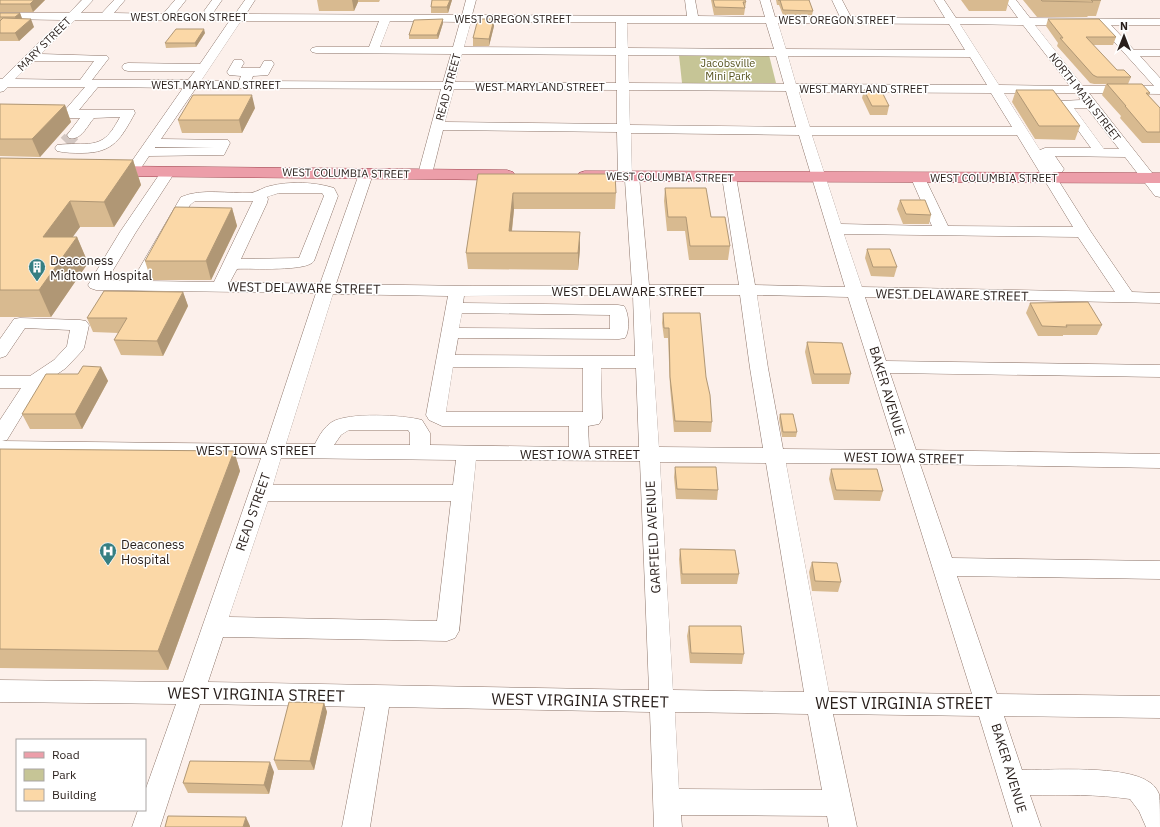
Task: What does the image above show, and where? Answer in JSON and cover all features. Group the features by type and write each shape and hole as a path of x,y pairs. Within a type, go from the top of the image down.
{"main road":[{"name":"WEST COLUMBIA STREET","path":"94,171 525,175"},
{"name":"WEST COLUMBIA STREET","path":"571,176 1057,179 1154,178"}],"street":[{"name":"MARY STREET","path":"2,85 88,0"},
{"path":"105,17 120,0"},
{"path":"166,17 181,0"},
{"path":"209,11 217,0"},
{"path":"132,171 250,0"},
{"name":"READ STREET","path":"425,174 471,0"},
{"path":"690,0 693,20"},
{"name":"BAKER AVENUE","path":"765,0 818,177 1027,827"},
{"path":"837,0 847,21"},
{"path":"939,0 1021,131 1057,179"},
{"name":"NORTH MAIN STREET","path":"1010,0 1129,153 1154,178 1160,193"},
{"name":"WEST OREGON STREET","path":"0,16 1160,22"},
{"path":"373,50 386,18"},
{"name":"GARFIELD AVENUE","path":"621,19 624,87 623,128 641,292 643,362 667,815"},
{"path":"1102,22 1160,86"},
{"path":"316,50 974,54"},
{"path":"1130,53 1160,53"},
{"path":"31,57 103,58 89,84 69,114"},
{"path":"238,64 233,72 264,72 268,64"},
{"path":"128,67 203,68"},
{"path":"242,85 249,72"},
{"name":"WEST MARYLAND STREET","path":"2,85 192,84 791,88 999,94 1081,90 1160,90"},
{"path":"999,94 1051,99 1065,104 1092,104"},
{"path":"182,98 197,98"},
{"path":"1065,104 1100,152"},
{"path":"0,115 130,113 111,141 105,146 96,148 67,142"},
{"path":"52,159 90,114"},
{"path":"438,126 805,132 1021,131"},
{"path":"1127,297 1083,232 1045,152 1129,153"},
{"name":"WEST DELAWARE STREET","path":"168,172 128,232 96,285 641,292 748,290 1160,298"},
{"name":"READ STREET","path":"146,827 193,693 326,289 366,174"},
{"path":"667,815 841,815 818,702 758,368 748,290 729,177"},
{"path":"918,178 942,230"},
{"path":"231,264 301,264 306,261 331,196 329,191 323,189 273,188 263,191 256,197"},
{"path":"138,285 186,200 193,197 256,197 261,200 260,203 220,287"},
{"path":"835,229 1083,232"},
{"path":"417,428 436,415 457,290"},
{"path":"450,333 619,334 618,310 454,308"},
{"path":"0,352 20,324 80,325 75,348 60,364 34,382 0,435"},
{"path":"445,361 643,362"},
{"path":"436,415 442,419 592,419 592,362"},
{"path":"879,367 1160,371"},
{"path":"0,382 34,382"},
{"path":"578,419 578,454"},
{"path":"322,451 327,439 340,425 348,423 407,423 415,425 420,433 420,453"},
{"name":"WEST IOWA STREET","path":"0,448 775,456 1160,462"},
{"path":"215,627 447,631 467,453"},
{"path":"260,492 463,492"},
{"path":"943,567 1160,570"},
{"name":"WEST VIRGINIA STREET","path":"0,691 1160,707"},
{"path":"356,827 379,696"},
{"path":"1013,783 1111,784 1137,789 1147,798 1160,827"}],"green space":[{"name":"Jacobsville Mini Park","path":"679,55 769,55 776,83 682,83"}],"building":[{"path":"0,0 34,0 30,4 0,4"},
{"path":"432,0 450,0 447,7 431,7"},
{"path":"713,0 745,0 746,2 743,2 745,8 715,7"},
{"path":"780,0 809,0 813,11 783,10"},
{"path":"1041,0 1091,0 1093,2 1042,1"},
{"path":"0,13 20,13 15,17 0,17"},
{"path":"3,18 31,19 15,33 0,33 0,21"},
{"path":"443,19 437,35 409,35 414,20"},
{"path":"478,19 494,19 489,39 473,38"},
{"path":"1048,19 1099,19 1116,37 1086,37 1117,70 1124,70 1131,77 1097,77 1093,75 1060,38 1063,38"},
{"path":"176,29 204,29 195,43 165,43"},
{"path":"1107,84 1142,84 1150,93 1146,93 1160,108 1160,132 1147,132"},
{"path":"864,90 881,90 889,106 872,106"},
{"path":"1016,90 1053,90 1080,126 1039,126"},
{"path":"193,95 252,95 239,120 178,120"},
{"path":"0,104 65,105 32,139 0,139"},
{"path":"0,158 133,160 104,202 70,201 43,237 77,237 39,290 0,290"},
{"path":"478,174 615,174 616,193 513,193 509,231 580,232 578,253 466,253"},
{"path":"665,188 706,188 711,217 725,217 730,246 690,246 686,217 668,217"},
{"path":"900,200 925,200 931,215 906,214"},
{"path":"175,207 232,208 206,261 145,261"},
{"path":"867,249 890,249 897,267 873,267"},
{"path":"104,291 183,292 157,341 114,340 127,318 87,318"},
{"path":"1088,302 1102,325 1066,325 1067,327 1042,326 1030,303"},
{"path":"663,313 700,313 712,422 675,421 670,377 669,328 664,328"},
{"path":"807,342 842,343 851,374 814,374"},
{"path":"83,366 101,367 75,414 22,414 46,374 78,374"},
{"path":"780,414 793,414 797,432 783,432"},
{"name":"Deaconess Hospital","path":"0,449 234,451 158,651 0,649"},
{"path":"675,467 716,467 718,490 677,489"},
{"path":"831,469 877,469 883,491 836,490"},
{"path":"680,549 735,550 739,574 682,574"},
{"path":"812,562 837,563 841,582 815,581"},
{"path":"689,626 741,626 744,654 691,653"},
{"path":"289,702 324,703 310,761 274,760"},
{"path":"190,761 270,762 264,785 183,783"},
{"path":"168,816 246,817 243,827 165,827"}],"tunnel":[{"path":"66,143 74,135"}],"place":[{"name":"Deaconess Midtown Hospital","path":"37,282"},
{"name":"Deaconess Hospital","path":"108,566"}]}
